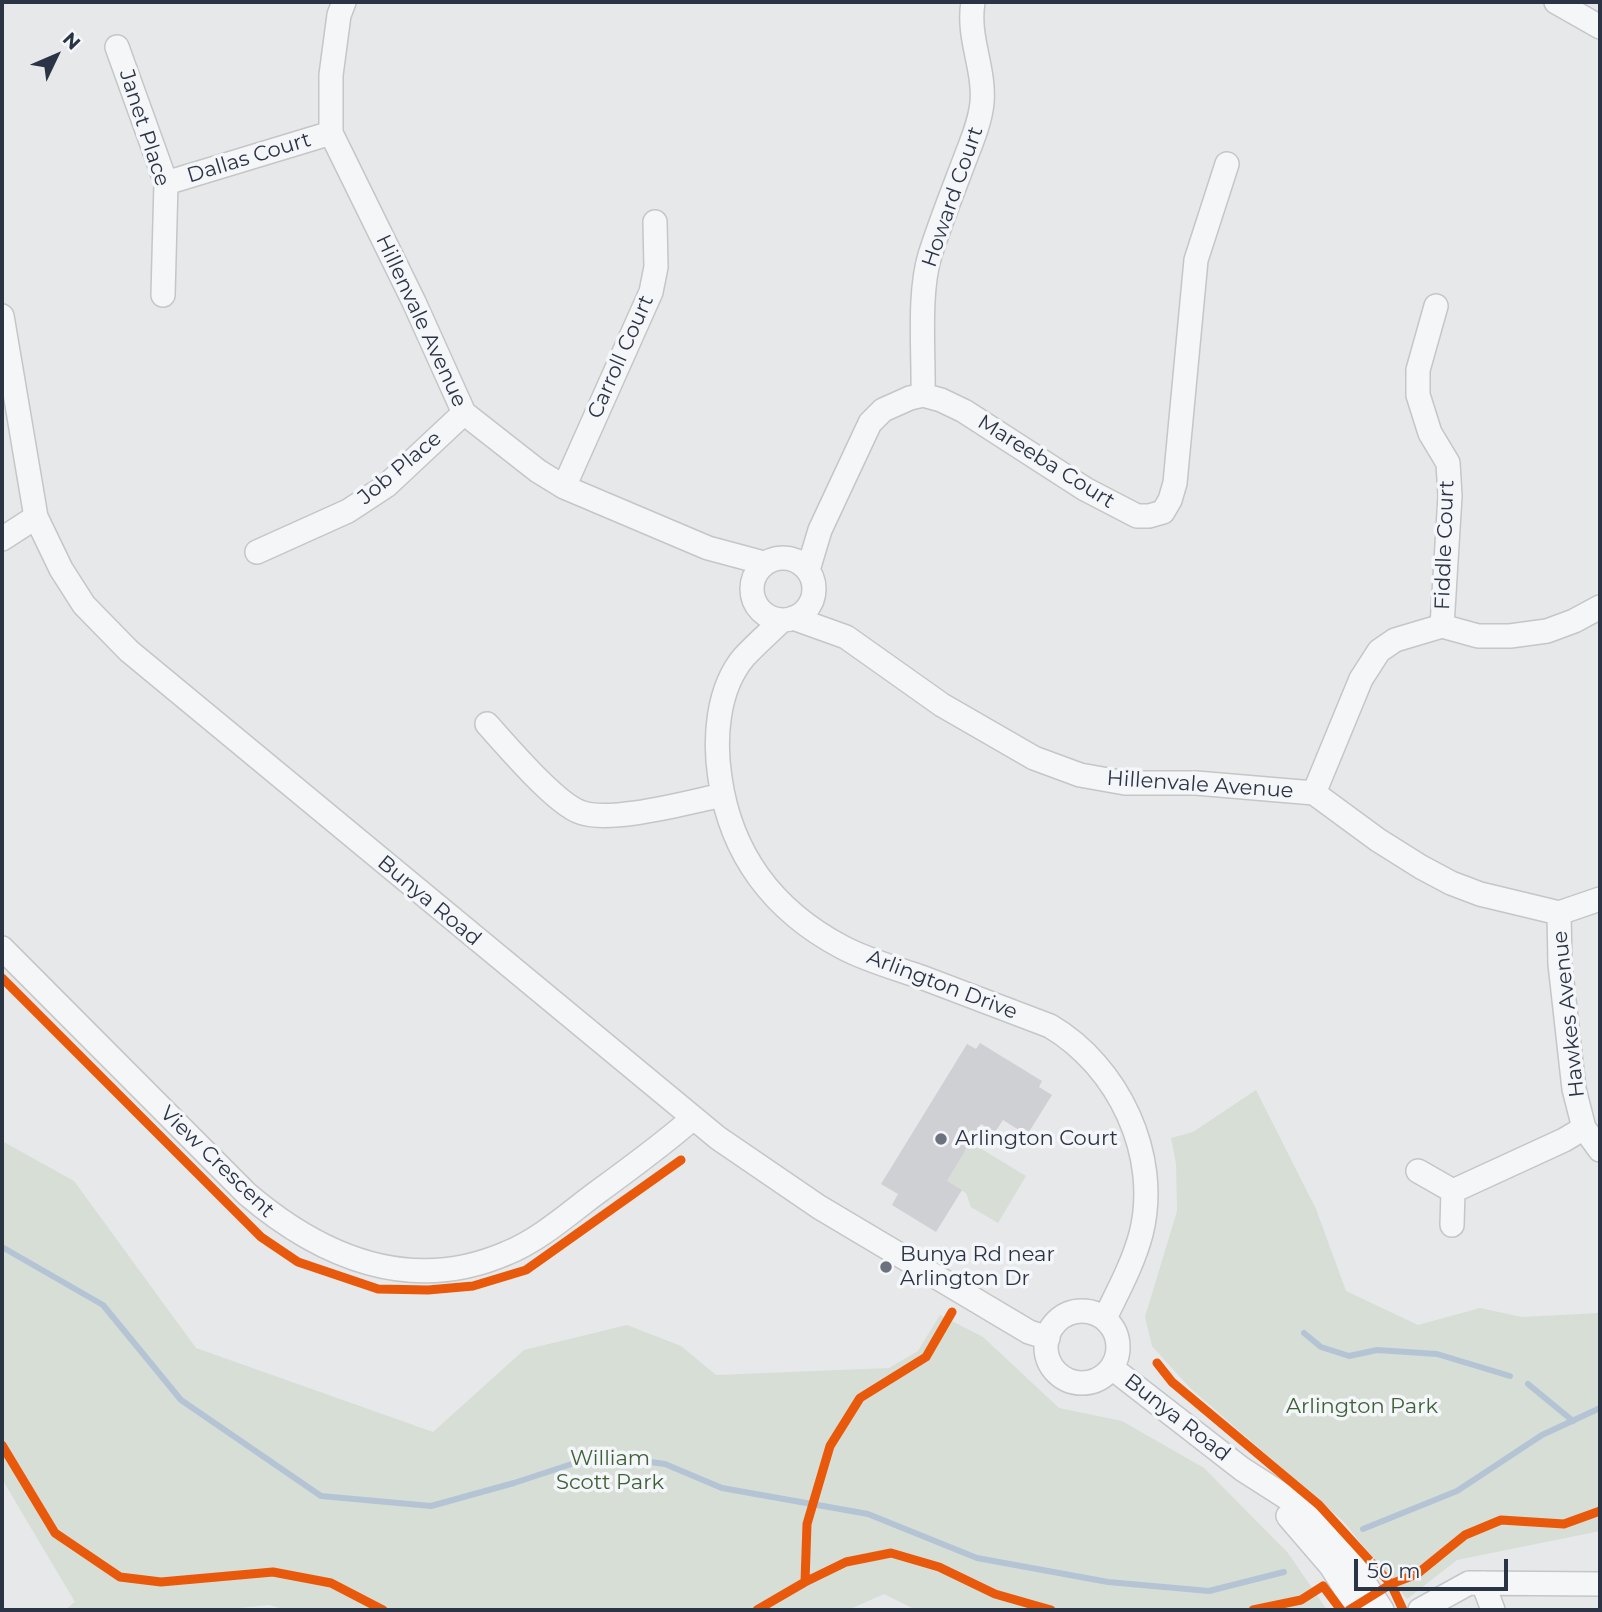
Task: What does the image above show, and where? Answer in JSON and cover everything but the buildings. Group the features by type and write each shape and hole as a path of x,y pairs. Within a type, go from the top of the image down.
{"street":[{"name":"Hillenvale Avenue","path":"344,2 339,15 331,75 331,133 414,302 464,413 538,471 564,487 708,548 764,564"},
{"name":"Howard Court","path":"923,394 925,289 929,257 978,125 982,102 970,17 973,2"},
{"path":"1556,2 1600,27"},
{"name":"Janet Place","path":"117,47 166,183 163,295"},
{"name":"Dallas Court","path":"166,183 331,133"},
{"name":"Mareeba Court","path":"923,394 964,411 1085,489 1128,512 1149,516 1163,512 1175,483 1196,260 1227,164"},
{"name":"Carroll Court","path":"564,487 651,292 656,267 655,222"},
{"name":"Fiddle Court","path":"1436,306 1418,370 1418,395 1430,433 1448,463 1450,496 1442,626"},
{"name":"Bunya Road","path":"2,316 36,517 61,569 84,605 128,651 692,1119 819,1208 1029,1332 1048,1338"},
{"path":"798,564 820,530 870,423 883,410 923,394"},
{"name":"Job Place","path":"257,552 348,511 386,485 464,413"},
{"path":"2,539 36,517"},
{"name":"Hillenvale Avenue","path":"708,548 753,595"},
{"path":"776,558 798,564 813,582 813,594 807,609 787,619 771,618 762,612 753,595 757,570 764,564 776,558"},
{"name":"Hillenvale Avenue","path":"813,594 846,637 943,705 1034,758 1080,775 1125,783 1196,783 1314,793 1378,840 1451,883 1479,894 1559,914"},
{"name":"Arlington Drive","path":"753,595 743,658 729,684 719,719 717,759 723,796 740,848 763,882 794,917 843,948 1050,1026 1072,1039 1110,1082 1130,1119 1142,1155 1145,1195 1141,1233 1105,1318"},
{"path":"1314,793 1361,679 1379,651 1395,640 1442,626 1478,635 1529,634 1547,631 1574,621 1600,607"},
{"name":"Hillenvale Avenue","path":"787,619 846,637"},
{"name":"Arlington Drive","path":"743,658 787,619"},
{"path":"487,724 559,799 579,812 612,816 723,796"},
{"path":"1559,914 1600,899"},
{"name":"Hawkes Avenue","path":"1559,914 1560,964 1574,1089 1584,1128 1600,1150"},
{"name":"View Crescent","path":"2,948 247,1194 278,1220 302,1235 365,1263 394,1269 428,1270 464,1267 508,1253 532,1240 665,1143 692,1119"},
{"path":"1453,1191 1564,1140 1584,1128"},
{"path":"1418,1171 1453,1191"},
{"path":"1452,1224 1453,1191"},
{"path":"1071,1313 1094,1313 1105,1318 1117,1336 1117,1358 1112,1367 1095,1381 1073,1382 1063,1377 1049,1360 1046,1349 1048,1338 1052,1327 1060,1318 1071,1313"},
{"name":"Bunya Road","path":"1112,1367 1242,1469 1292,1501 1345,1553 1382,1610"},
{"name":"Bunya Road","path":"1242,1469 1331,1566 1359,1610"},
{"path":"1420,1610 1469,1583 1600,1584"},
{"path":"1483,1583 1493,1610"}],"green space":[{"name":"Arlington Park","path":"1256,1090 1316,1209 1346,1291 1418,1325 1480,1308 1522,1317 1600,1313 1600,1531 1457,1560 1407,1599 1343,1521 1190,1388 1152,1346 1145,1317 1177,1211 1176,1164 1171,1138 1193,1132"},
{"name":"William Scott Park","path":"2,1141 74,1181 196,1348 433,1432 524,1350 627,1325 681,1346 716,1375 889,1368 918,1351 940,1315 983,1337 1059,1408 1122,1421 1204,1468 1288,1553 1327,1610 916,1610 884,1594 848,1610 287,1610 269,1605 218,1610 65,1610 75,1602 2,1479"},
{"path":"970,1142 1026,1176 998,1223 971,1207 966,1193 947,1181"}],"waterway":[{"path":"2,1247 103,1305 181,1400 321,1496 431,1506 514,1483 599,1455 665,1464 722,1488 868,1514 977,1558 1108,1582 1209,1591 1284,1572"},
{"path":"1304,1333 1321,1347 1349,1356 1377,1350 1437,1354 1510,1376"},
{"path":"1528,1384 1573,1421"},
{"path":"1363,1529 1457,1491 1542,1435 1600,1408"}],"cycle path":[{"path":"2,978 261,1237 298,1262 378,1289 428,1290 473,1286 526,1270 681,1160"},
{"path":"805,1582 807,1524 830,1446 860,1398 926,1357 952,1312"},
{"path":"1157,1363 1172,1382 1319,1505 1391,1584 1403,1610"},
{"path":"2,1445 55,1533 120,1577 161,1582 273,1572 331,1583 383,1610"},
{"path":"1349,1610 1391,1584 1417,1574 1465,1535 1501,1520 1564,1524 1600,1511"},
{"path":"757,1610 846,1562 891,1553 939,1567 995,1594 1051,1610"},
{"path":"1253,1610 1301,1600 1323,1586 1341,1610"}],"place":[{"name":"Arlington Court","path":"941,1139"},
{"name":"Bunya Rd near Arlington Dr","path":"886,1267"}]}
